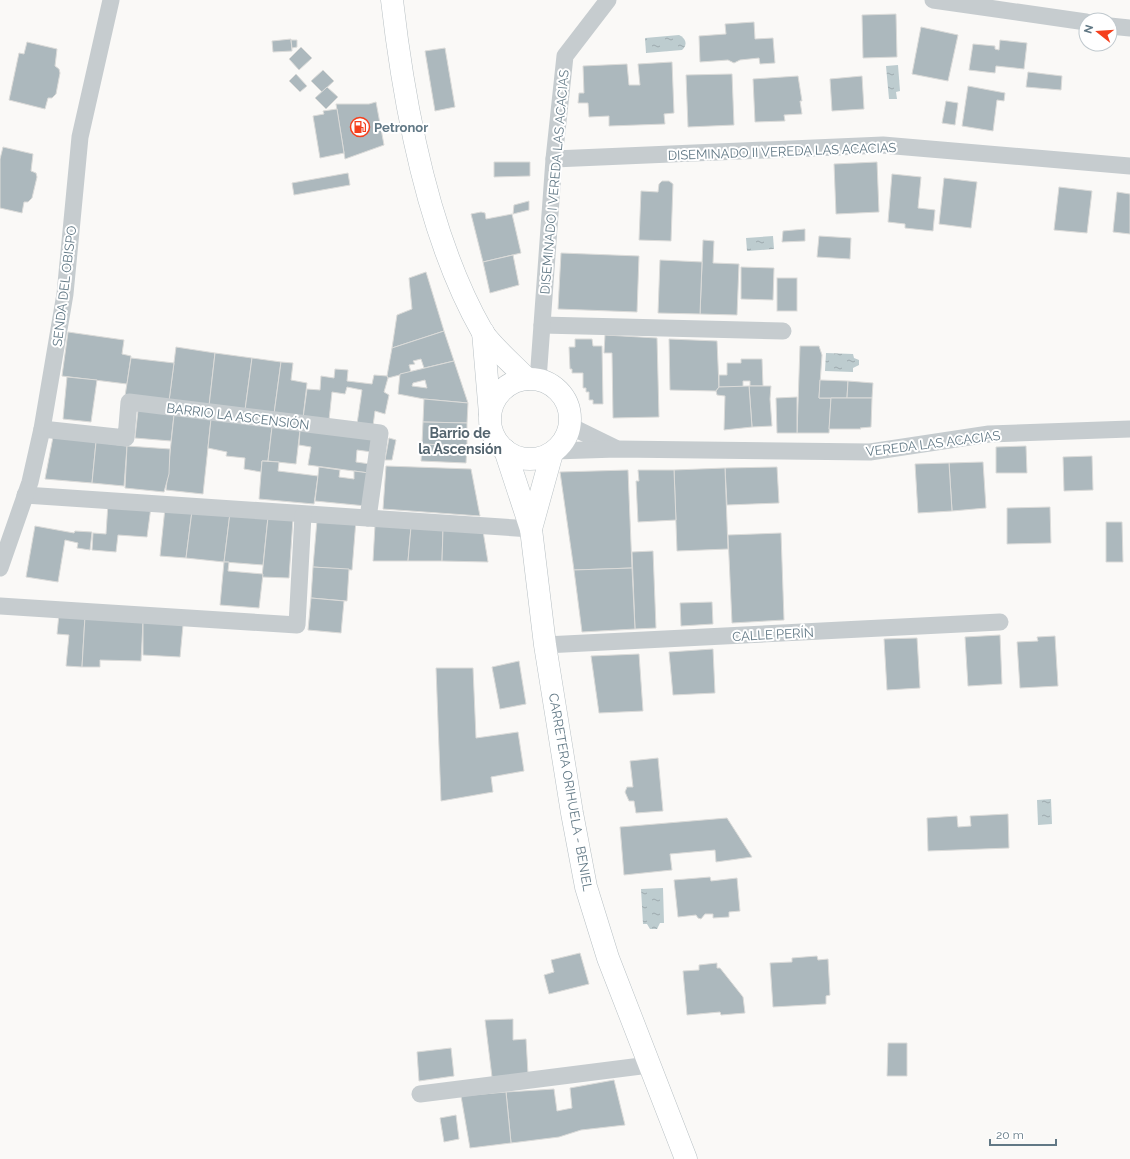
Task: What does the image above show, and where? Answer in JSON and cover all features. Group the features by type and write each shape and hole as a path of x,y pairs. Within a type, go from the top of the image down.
{"main road":[{"path":"392,0 404,80 425,180 448,259 482,332 491,424 498,443 516,456 528,459 540,458 553,452 567,436 570,426 570,414 567,402 555,388 533,379 482,332"},
{"path":"491,424 492,410 496,398 505,388 515,382 533,379"},
{"name":"CARRETERA ORIHUELA - BENIEL","path":"506,450 531,529 545,646 572,813 586,887 608,958 686,1159"},
{"name":"CARRETERA ORIHUELA - BENIEL","path":"531,529 553,452"}],"street":[{"name":"SENDA DEL OBISPO","path":"0,568 25,495 42,429 65,294 80,138 111,0"},
{"name":"DISEMINADO I VEREDA LAS ACACIAS","path":"533,379 542,325 554,160 565,56 608,0"},
{"path":"934,0 1078,21"},
{"path":"1118,27 1130,28"},
{"name":"DISEMINADO II VEREDA LAS ACACIAS","path":"554,160 883,145 1130,166"},
{"path":"542,325 783,331"},
{"name":"BARRIO LA ASCENSIÓN","path":"42,429 126,438 129,402 380,433 368,518"},
{"name":"VEREDA LAS ACACIAS","path":"570,426 617,449"},
{"name":"VEREDA LAS ACACIAS","path":"553,452 617,449 870,452 988,434 1130,429"},
{"path":"25,495 303,515 531,529"},
{"path":"0,606 297,625 303,515"},
{"name":"CALLE PERÍN","path":"545,646 1000,622"},
{"path":"420,1094 649,1065"}],"water":[{"path":"679,35 683,38 686,44 682,50 646,53 645,38"},
{"path":"898,65 900,91 896,92 897,99 889,99 886,66"},
{"path":"773,236 774,249 747,251 746,238"},
{"path":"826,353 853,354 854,358 859,360 859,365 853,368 853,372 825,371"},
{"path":"1051,799 1052,824 1038,825 1037,800"},
{"path":"663,888 664,923 660,923 657,929 650,929 647,924 643,924 641,889"}],"building":[{"path":"896,14 897,57 863,58 862,15"},
{"path":"754,22 755,39 773,38 775,63 760,64 759,58 740,60 734,63 728,60 700,62 699,36 726,34 725,24"},
{"path":"921,27 958,35 948,81 912,74"},
{"path":"291,39 292,51 273,52 272,41"},
{"path":"291,40 297,40 297,47 292,48"},
{"path":"1000,40 1027,43 1024,69 996,66 995,73 969,70 973,44 995,46 995,49 999,50"},
{"path":"27,42 57,49 55,66 59,69 60,73 56,94 52,98 48,98 45,109 9,100 19,53 24,54"},
{"path":"301,47 312,58 299,70 289,59"},
{"path":"445,48 455,107 435,111 425,51"},
{"path":"672,62 674,113 664,114 665,124 609,126 609,116 589,117 588,103 578,103 579,93 584,93 583,66 627,64 629,85 640,85 638,64"},
{"path":"323,70 334,81 322,92 311,81"},
{"path":"1028,72 1062,76 1061,90 1026,87"},
{"path":"296,74 307,86 300,92 289,81"},
{"path":"732,74 734,125 688,127 686,75"},
{"path":"798,76 802,101 800,101 802,114 784,115 785,121 755,122 753,79"},
{"path":"862,76 864,109 832,111 830,79"},
{"path":"968,86 1005,93 1004,101 997,100 993,131 962,126"},
{"path":"327,87 338,97 326,109 315,98"},
{"path":"946,101 958,103 955,125 942,123"},
{"name":"Petronor","path":"376,102 384,145 345,159 336,104 369,104"},
{"path":"337,109 344,153 320,158 313,116 324,114 323,111"},
{"path":"3,147 33,154 31,171 36,173 37,177 32,198 28,202 24,202 22,213 0,208 0,159"},
{"path":"494,162 530,162 530,176 494,177"},
{"path":"877,162 879,212 836,214 834,164"},
{"path":"348,173 350,185 294,195 292,183"},
{"path":"892,174 921,177 918,208 935,210 933,231 905,228 905,224 888,222"},
{"path":"944,178 977,182 971,228 939,224"},
{"path":"662,181 669,181 673,184 671,241 639,240 641,191 658,192 659,184"},
{"path":"1059,187 1092,191 1087,233 1054,230"},
{"path":"1117,192 1130,194 1130,234 1113,232"},
{"path":"529,201 529,210 513,214 514,205"},
{"path":"481,212 485,213 486,219 512,214 521,253 483,262 471,214"},
{"path":"805,229 805,241 782,242 783,231"},
{"path":"819,236 851,238 850,259 817,257"},
{"path":"703,240 714,241 713,263 739,264 737,315 700,314"},
{"path":"561,253 639,256 637,312 558,309"},
{"path":"513,255 519,285 490,293 483,262"},
{"path":"660,260 702,262 700,314 658,313"},
{"path":"741,267 774,268 773,300 741,299"},
{"path":"426,272 444,331 392,348 397,315 412,309 409,278"},
{"path":"777,278 797,278 797,311 777,311"},
{"path":"444,331 454,361 424,368 421,359 413,361 415,364 409,365 411,372 388,378 387,376 392,348"},
{"path":"68,332 124,340 122,354 131,356 127,384 62,376"},
{"path":"605,335 657,338 659,417 613,418 612,353 604,353"},
{"path":"575,339 592,339 593,346 602,346 603,404 593,404 593,400 589,400 589,392 586,392 586,388 583,388 583,373 572,373 572,369 570,369 569,347 575,347"},
{"path":"669,339 717,341 719,387 716,391 670,390"},
{"path":"800,346 819,346 822,355 819,398 831,398 829,433 797,433"},
{"path":"176,347 215,353 209,406 169,401"},
{"path":"215,353 252,358 245,410 209,406"},
{"path":"131,358 174,363 169,401 125,396"},
{"path":"252,358 281,362 274,414 245,410"},
{"path":"741,359 762,359 763,386 750,386 750,381 743,381 743,387 719,387 719,375 727,375 727,363 741,363"},
{"path":"454,361 468,403 424,399 398,394 400,374","holes":["425,380 427,388 412,386 413,383"]},
{"path":"281,362 293,363 291,380 307,383 303,418 274,414"},
{"path":"335,369 348,370 347,381 372,384 374,375 387,376 388,378 384,392 389,395 385,414 375,411 373,426 357,424 362,390 347,387 345,394 332,392 329,420 303,418 307,389 320,390 321,376 334,378"},
{"path":"67,377 97,380 91,422 63,419"},
{"path":"820,380 848,381 847,398 819,398"},
{"path":"848,381 873,383 872,398 847,398"},
{"path":"749,386 771,386 770,399 772,426 752,427"},
{"path":"749,386 752,427 724,430 725,396 717,395 716,391 719,387"},
{"path":"797,397 797,433 777,433 776,398"},
{"path":"831,398 872,398 871,427 860,428 861,429 829,429"},
{"path":"424,399 468,403 467,423 423,422"},
{"path":"138,410 174,415 171,441 135,438"},
{"path":"174,415 211,419 203,494 166,490"},
{"path":"211,419 272,427 268,461 262,461 261,472 244,469 245,458 226,456 227,452 208,448"},
{"path":"423,422 467,423 467,446 422,444"},
{"path":"272,427 300,430 296,464 268,461"},
{"path":"300,430 372,439 372,452 357,450 356,462 370,464 369,473 308,465 311,447 299,445"},
{"path":"53,437 96,442 92,483 45,479"},
{"path":"389,438 396,440 392,460 385,460"},
{"path":"96,442 127,446 124,486 92,483"},
{"path":"422,444 467,446 466,463 421,461"},
{"path":"127,446 170,449 169,474 164,492 125,488"},
{"path":"1026,446 1027,473 996,473 996,447"},
{"path":"1092,456 1093,490 1064,491 1063,457"},
{"path":"262,461 279,462 278,471 318,476 314,504 259,499"},
{"path":"983,462 986,508 952,511 949,463"},
{"path":"949,463 952,511 918,513 915,464"},
{"path":"386,466 471,469 480,516 383,509"},
{"path":"319,467 340,470 339,477 354,479 354,471 369,473 366,506 315,501"},
{"path":"777,467 779,503 727,505 725,468"},
{"path":"725,468 728,549 677,551 674,470"},
{"path":"628,470 632,568 574,570 560,472"},
{"path":"638,470 674,470 676,520 638,522 636,481 639,481"},
{"path":"108,503 151,507 147,537 118,535 116,552 92,550 93,533 106,534"},
{"path":"1050,507 1051,543 1007,544 1007,508"},
{"path":"165,508 192,511 186,558 160,556"},
{"path":"192,511 230,513 224,562 186,558"},
{"path":"230,513 268,517 263,565 224,562"},
{"path":"268,517 293,519 289,578 262,577"},
{"path":"317,520 356,520 352,570 313,567"},
{"path":"1106,522 1122,522 1123,562 1106,562"},
{"path":"375,525 411,527 408,561 373,561"},
{"path":"35,526 74,533 75,531 92,532 90,550 77,548 78,543 65,540 58,582 26,577"},
{"path":"411,527 443,529 442,561 408,561"},
{"path":"443,529 483,531 488,562 442,561"},
{"path":"781,533 784,620 732,623 728,535"},
{"path":"653,551 656,628 635,629 632,552"},
{"path":"224,562 229,562 228,571 263,574 259,608 220,605"},
{"path":"313,567 349,569 347,601 311,598"},
{"path":"632,568 635,629 582,632 574,570"},
{"path":"311,598 344,601 341,633 308,630"},
{"path":"712,602 713,624 681,626 680,603"},
{"path":"59,614 85,616 82,667 66,666 69,635 57,634"},
{"path":"85,616 143,622 141,661 100,660 100,667 82,667"},
{"path":"143,622 183,625 180,657 143,655"},
{"path":"1000,635 1002,684 968,686 965,637"},
{"path":"1055,636 1058,686 1020,688 1017,642 1038,641 1037,637"},
{"path":"917,638 920,688 887,690 884,639"},
{"path":"713,649 715,693 673,695 669,652"},
{"path":"639,654 643,711 599,713 591,656"},
{"path":"519,661 526,704 500,709 492,667"},
{"path":"436,668 473,668 476,738 518,732 524,771 491,777 493,792 441,801"},
{"path":"658,758 663,811 636,813 634,801 629,801 625,792 627,787 633,787 630,761"},
{"path":"1008,814 1009,848 928,851 927,818 957,816 958,827 971,826 970,816"},
{"path":"727,818 752,857 716,862 715,850 670,854 672,870 624,875 620,827"},
{"path":"710,877 711,881 737,878 740,911 729,912 729,917 713,918 713,914 705,914 701,919 696,915 678,917 674,880"},
{"path":"580,953 589,984 549,994 544,975 554,972 551,960"},
{"path":"817,956 818,960 828,959 830,995 826,996 826,1004 773,1007 770,963 792,962 792,958"},
{"path":"717,963 717,968 720,968 743,997 745,1013 721,1015 720,1012 687,1015 683,971 699,970 699,965"},
{"path":"513,1019 513,1040 526,1039 528,1074 492,1077 485,1020"},
{"path":"888,1043 907,1043 907,1076 887,1076"},
{"path":"451,1048 454,1076 419,1081 417,1052"},
{"path":"614,1080 625,1125 581,1130 559,1137 511,1143 506,1092 554,1089 557,1111 572,1108 570,1088"},
{"path":"506,1092 511,1143 470,1148 461,1096"},
{"path":"456,1115 459,1139 444,1142 440,1118"}],"place":[{"name":"Petronor","path":"360,127"}],"district":[{"name":"Barrio de la Ascensión","path":"460,442"}]}
